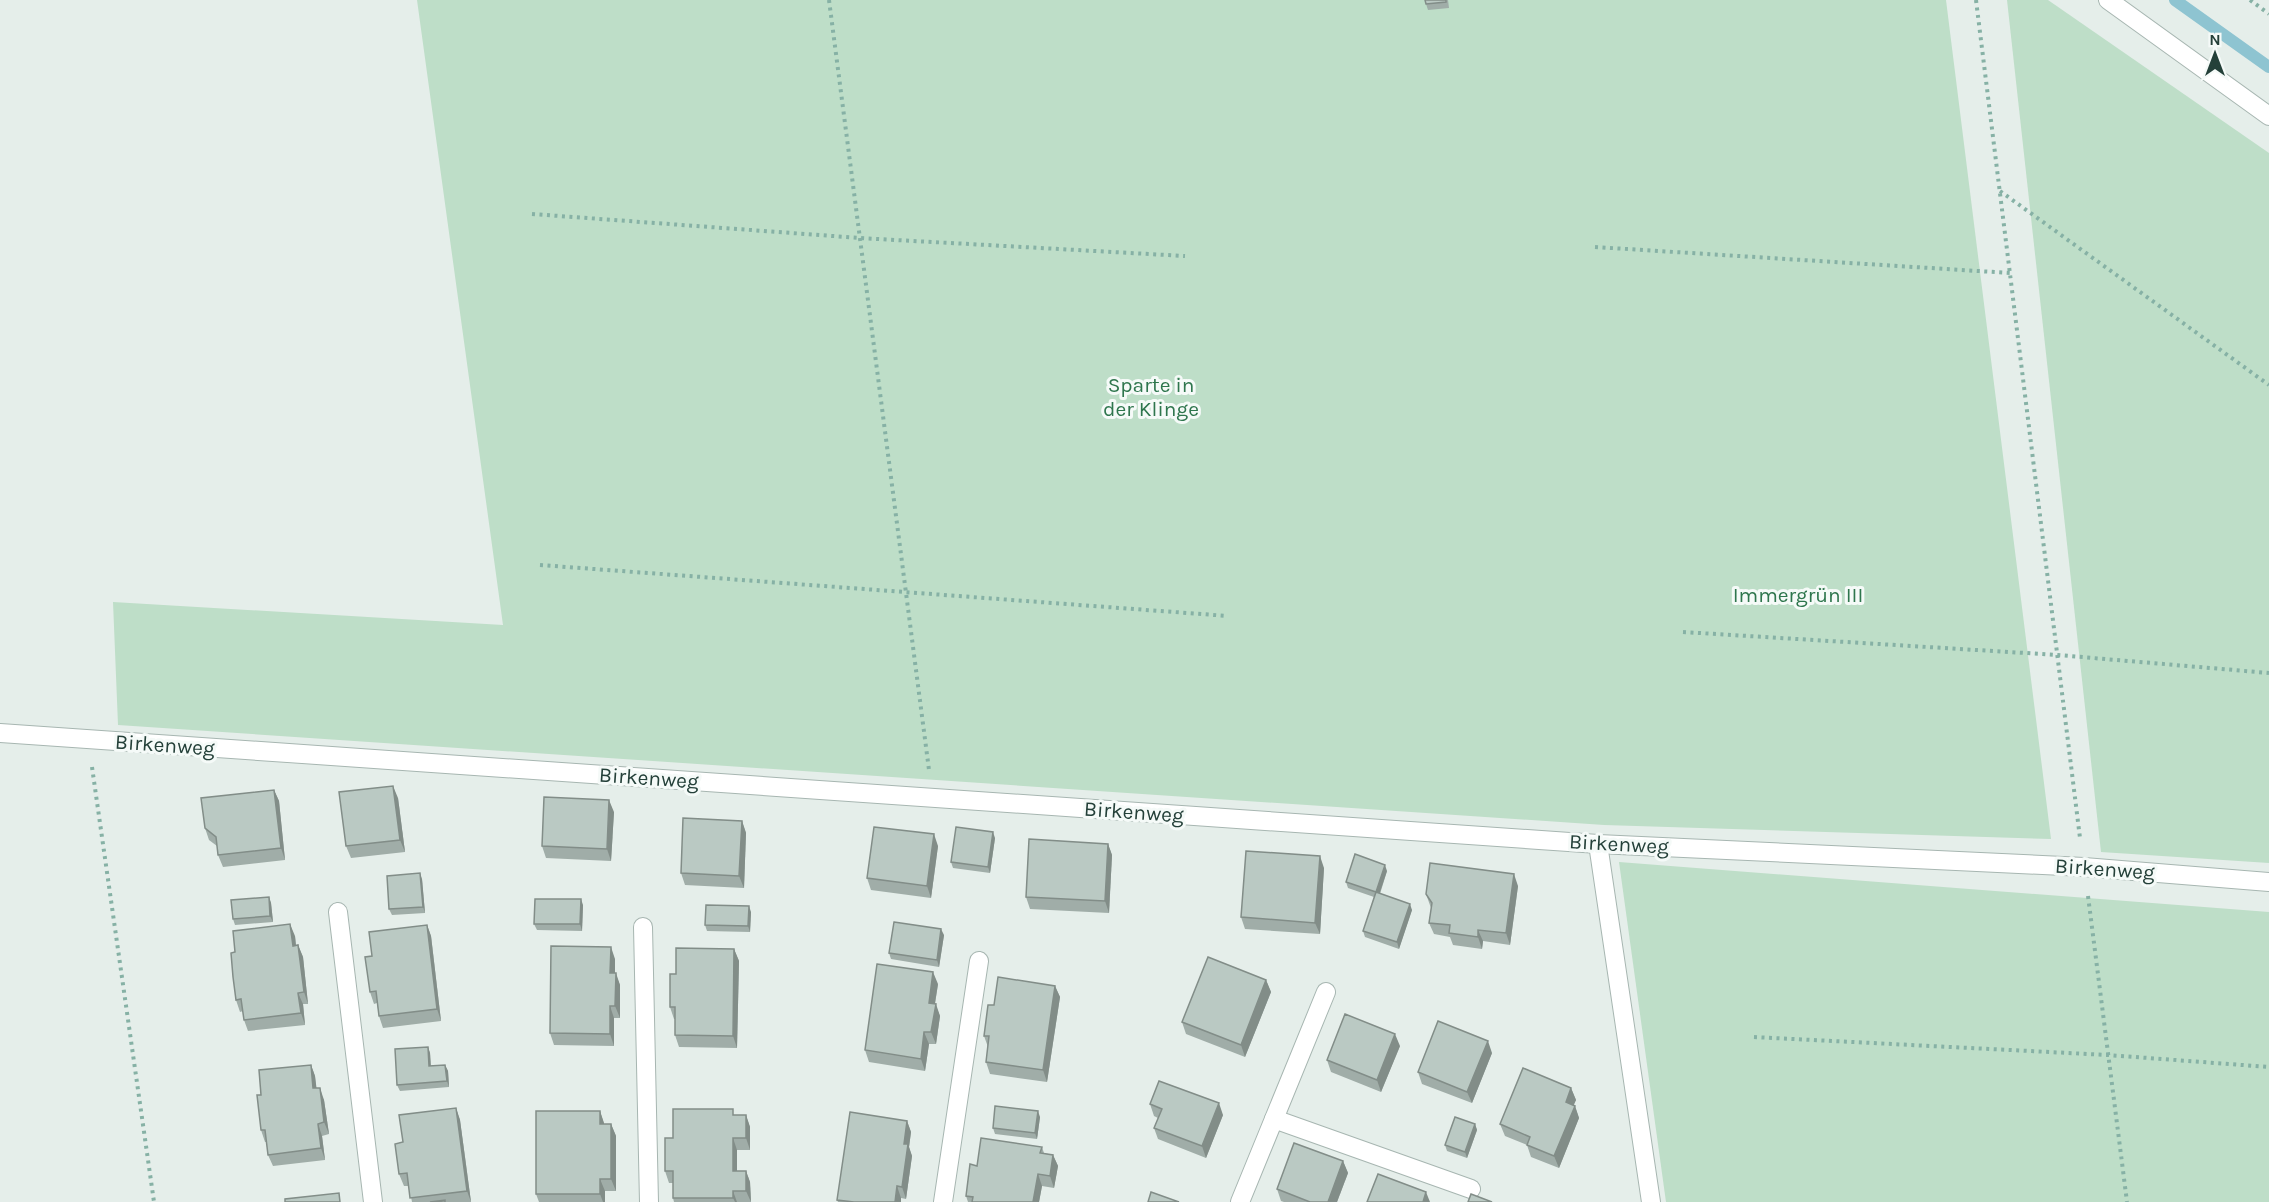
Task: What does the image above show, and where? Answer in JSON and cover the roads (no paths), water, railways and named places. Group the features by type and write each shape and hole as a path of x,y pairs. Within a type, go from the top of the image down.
{"street":[{"path":"2108,0 2269,116"},
{"name":"Birkenweg","path":"0,733 1598,844 2084,867 2269,882"},
{"path":"1598,844 1652,1202"},
{"path":"338,912 373,1202"},
{"path":"643,927 649,1202"},
{"path":"943,1202 979,961"},
{"path":"1240,1202 1326,992"},
{"path":"1274,1119 1471,1189"}],"waterway":[{"path":"2175,0 2269,67"}],"park label":[{"name":"Sparte in der Klinge","path":"1151,397"},
{"name":"Immergrün III","path":"1798,595"}]}
